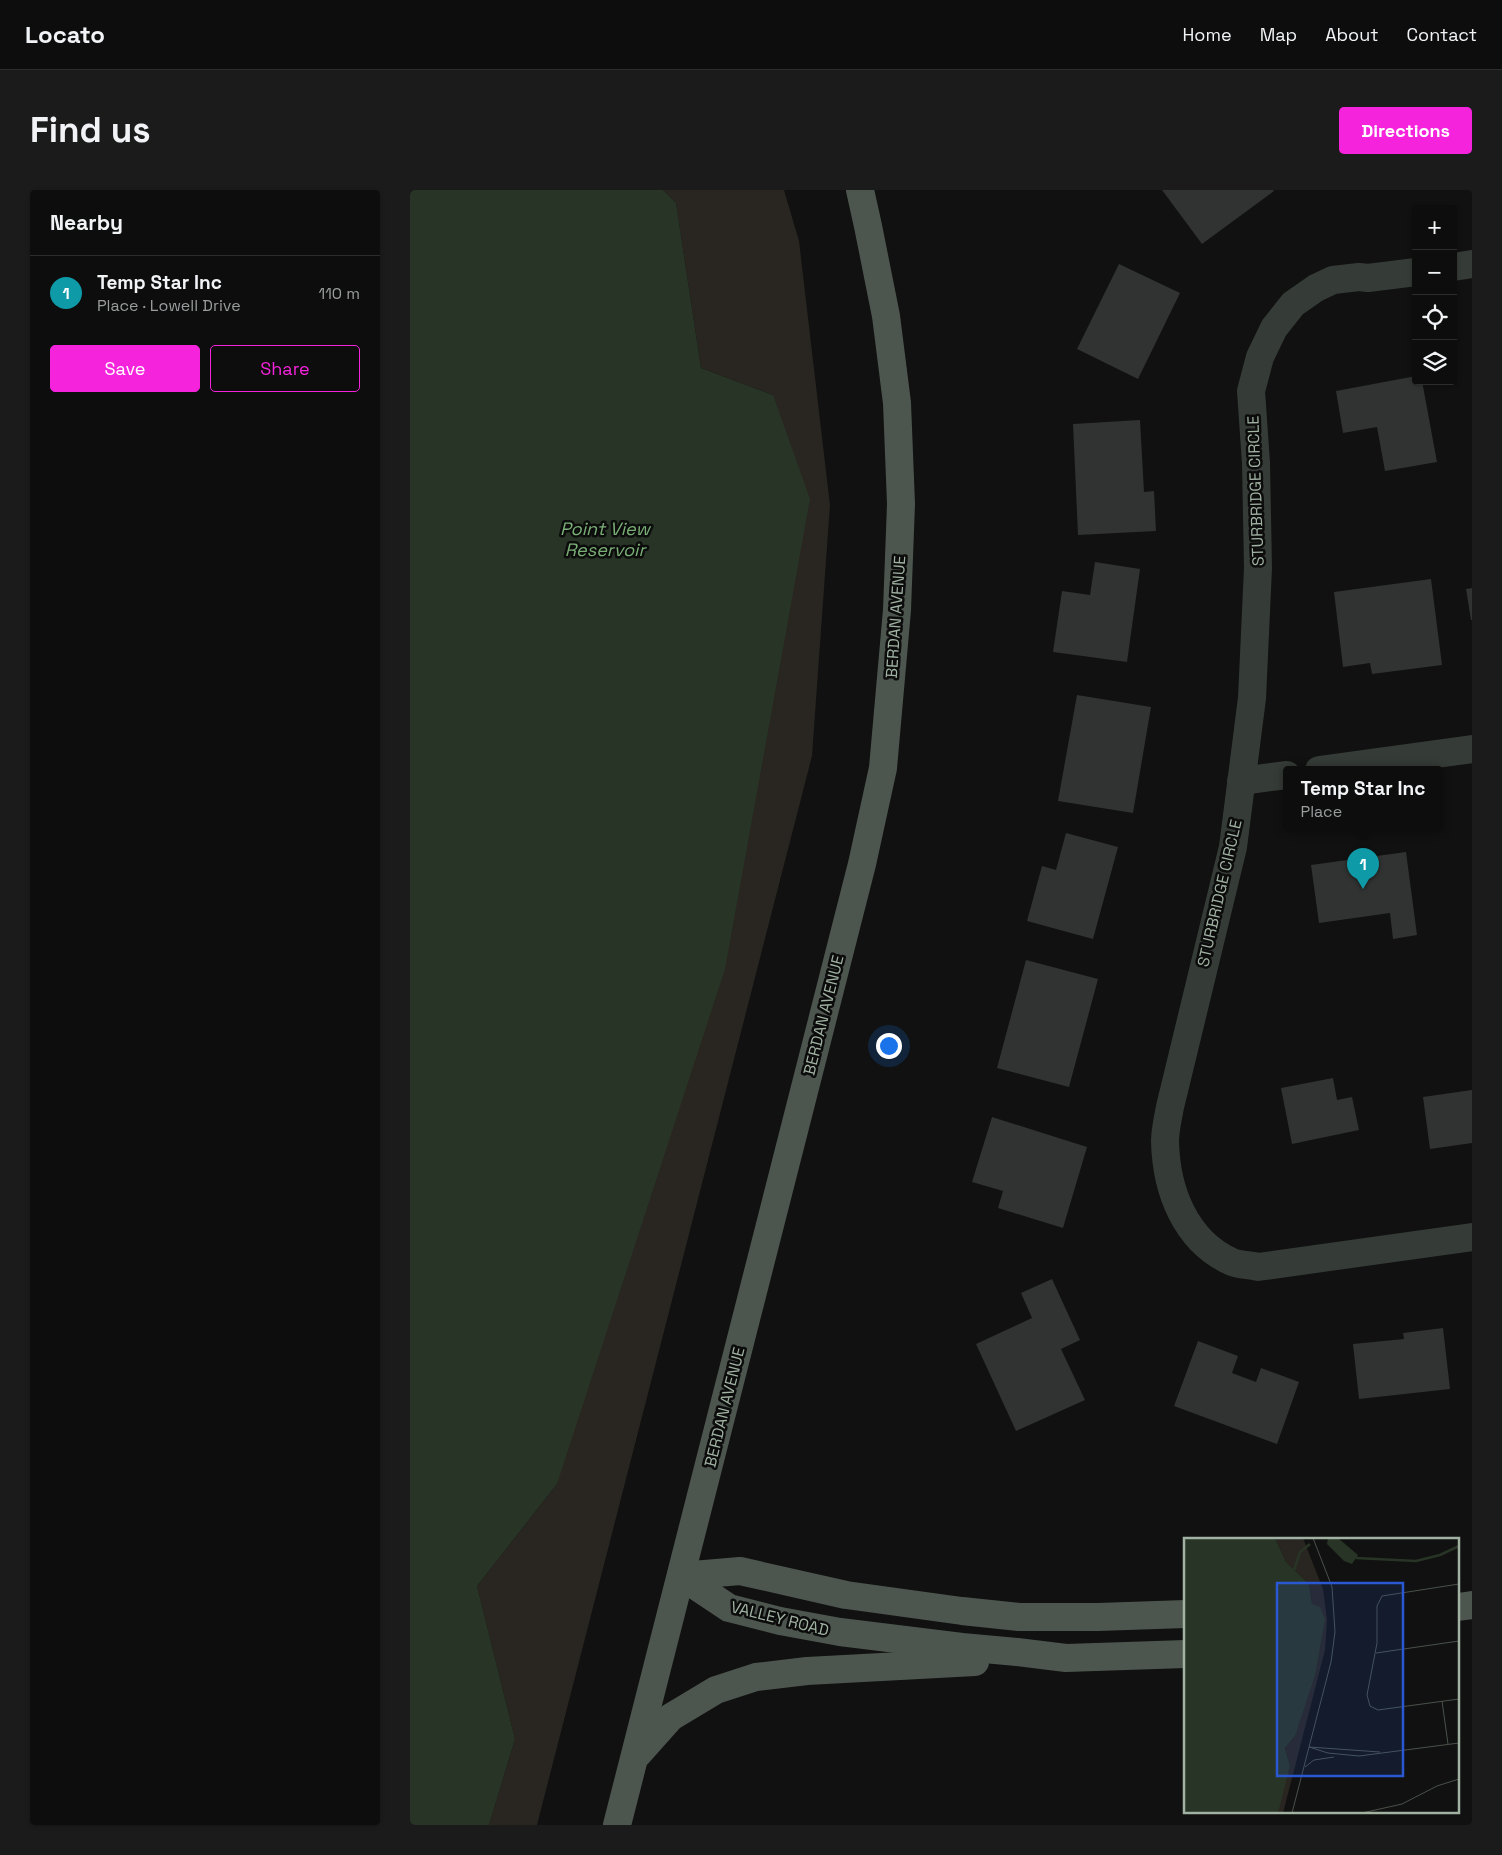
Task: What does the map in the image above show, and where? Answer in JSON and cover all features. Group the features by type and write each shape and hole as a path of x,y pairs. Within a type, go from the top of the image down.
{"main road":[{"name":"BERDAN AVENUE","path":"617,1825 859,873 882,768 897,610 901,504 897,403 886,316 860,190"},
{"path":"681,1576 740,1571 846,1595 1019,1617 1184,1614"},
{"name":"VALLEY ROAD","path":"681,1576 729,1608 840,1632 1066,1658 1184,1654"},
{"path":"635,1757 671,1717 716,1690 756,1677 807,1671 1066,1658"}],"street":[{"path":"1457,266 1472,264"},
{"name":"STURBRIDGE CIRCLE","path":"1412,272 1333,280 1316,288 1293,304 1274,328 1260,357 1251,390 1256,463 1258,578 1252,698 1242,781 1233,847 1170,1107 1165,1140 1167,1172 1176,1203 1191,1230 1210,1250 1233,1263 1258,1267 1472,1237"},
{"path":"1348,766 1472,749"},
{"path":"1242,781 1283,776"}],"shaded area":[{"path":"663,190 784,190 799,241 830,505 812,756 537,1825 489,1825 515,1739 477,1586 557,1484 773,395 701,368 676,203"}],"water":[{"name":"Point View Reservoir","path":"410,190 663,190 676,203 701,368 773,395 810,499 725,969 557,1484 477,1586 515,1739 489,1825 410,1825"}],"building":[{"path":"1162,190 1273,190 1274,191 1202,244"},
{"path":"1119,264 1180,293 1138,379 1077,349"},
{"path":"1412,377 1412,385 1423,385 1437,462 1385,471 1377,427 1343,433 1336,391"},
{"path":"1140,420 1144,492 1154,491 1156,531 1078,535 1073,424"},
{"path":"1095,562 1140,569 1127,662 1053,652 1062,591 1090,595"},
{"path":"1431,579 1442,665 1372,674 1370,663 1343,667 1334,592"},
{"path":"1472,588 1472,620 1471,620 1466,589"},
{"path":"1077,695 1151,707 1133,813 1058,801"},
{"path":"1066,833 1118,847 1093,939 1027,921 1042,866 1056,870"},
{"path":"1406,852 1417,935 1393,939 1390,913 1319,923 1311,865"},
{"path":"1026,960 1098,979 1069,1087 997,1068"},
{"path":"1333,1078 1337,1100 1352,1097 1359,1130 1292,1144 1281,1088"},
{"path":"1472,1090 1472,1143 1430,1149 1423,1097"},
{"path":"992,1117 1087,1147 1063,1228 998,1208 1003,1191 972,1182"},
{"path":"1052,1279 1080,1340 1061,1349 1085,1400 1016,1431 976,1344 1032,1318 1021,1293"},
{"path":"1443,1328 1450,1389 1359,1399 1353,1344 1404,1339 1403,1333"},
{"path":"1198,1341 1238,1356 1232,1373 1256,1382 1261,1368 1299,1382 1277,1444 1174,1406"}],"place":[{"name":"Temp Star Inc","path":"1363,889"}]}
